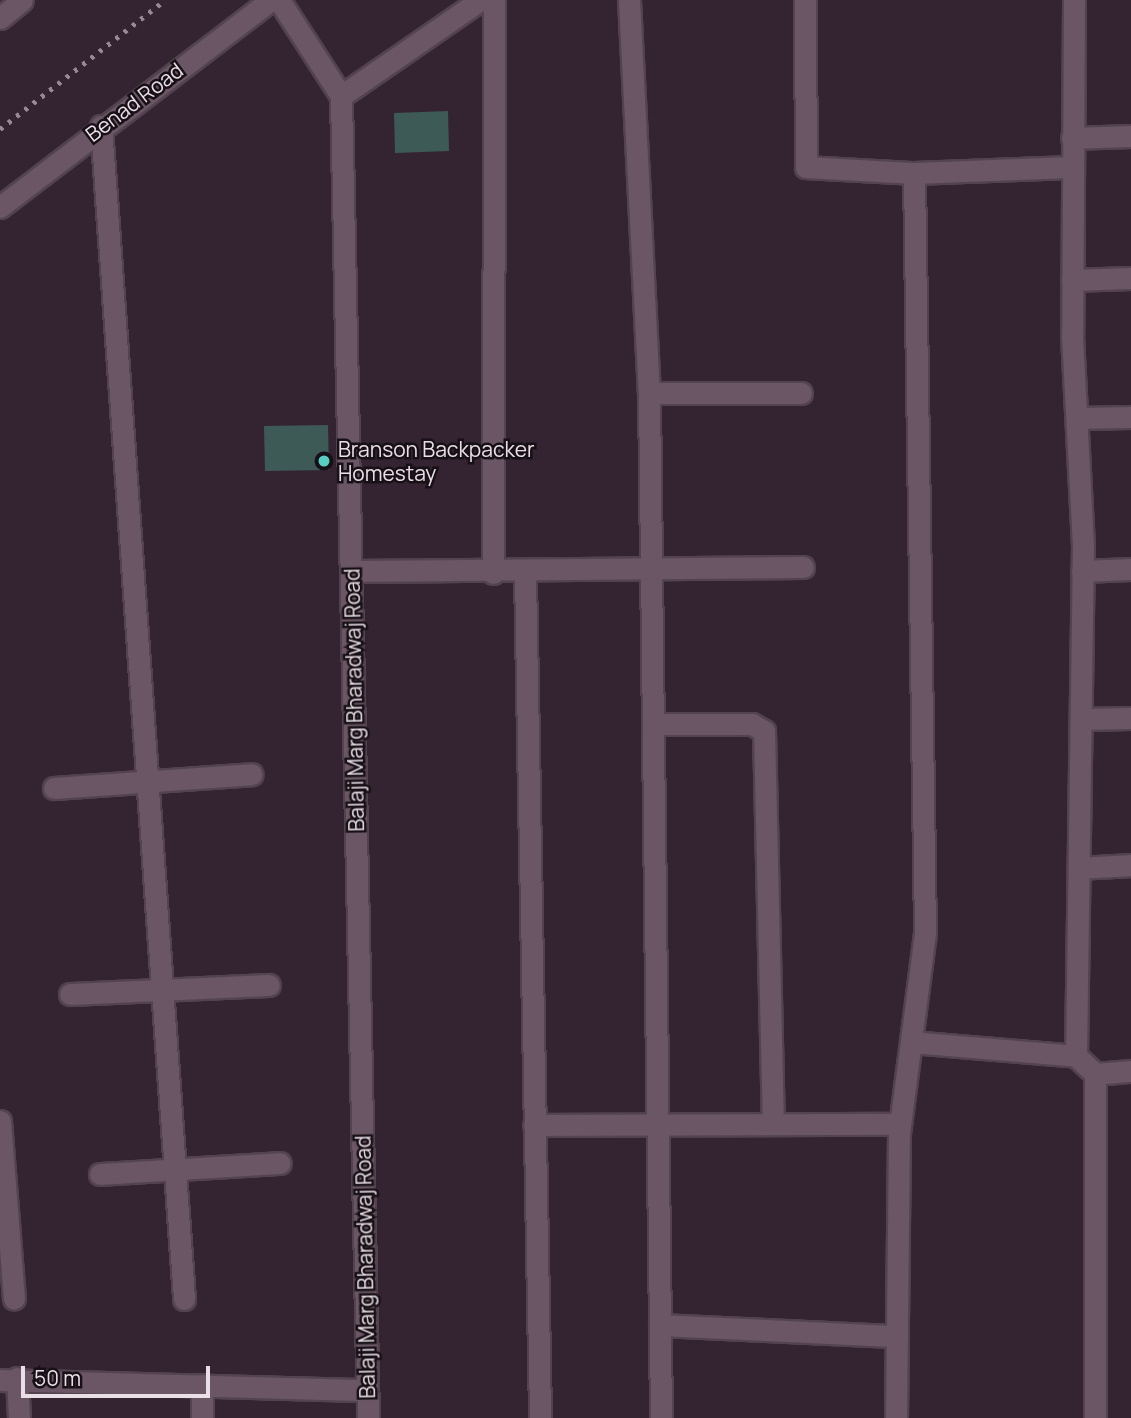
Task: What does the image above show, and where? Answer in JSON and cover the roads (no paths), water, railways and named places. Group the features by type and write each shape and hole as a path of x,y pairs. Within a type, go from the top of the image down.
{"street":[{"path":"0,18 22,0"},
{"name":"Benad Road","path":"0,207 101,126 271,0"},
{"path":"279,0 341,96 480,0"},
{"path":"493,573 494,0"},
{"path":"629,0 649,393 661,1418"},
{"path":"805,0 806,167 914,173 1070,167"},
{"path":"1074,0 1070,167 1082,571 1076,1056"},
{"name":"Balaji Marg Bharadwaj Road","path":"341,96 368,1418"},
{"path":"101,126 177,1168 184,1298"},
{"path":"1072,138 1131,136"},
{"path":"896,1418 900,1125 925,933 914,173"},
{"path":"1072,280 1131,278"},
{"path":"649,393 801,393"},
{"path":"1077,418 1131,416"},
{"path":"351,571 525,573 651,566 803,567"},
{"path":"1082,571 1131,569"},
{"path":"525,573 540,1418"},
{"path":"1081,719 1131,718"},
{"path":"653,724 752,724 764,731 773,1123"},
{"path":"54,788 252,774"},
{"path":"1079,868 1131,866"},
{"path":"70,995 269,985"},
{"path":"911,1042 1076,1056 1095,1074 1095,1418"},
{"path":"1095,1074 1131,1071"},
{"path":"0,1121 13,1298"},
{"path":"534,1125 658,1122 900,1125"},
{"path":"100,1174 280,1163"},
{"path":"660,1325 897,1336"},
{"path":"19,1418 9,1379 367,1390"},
{"path":"202,1385 202,1418"}],"railway":[{"path":"0,129 165,0"}],"place":[{"name":"Branson Backpacker Homestay","path":"324,461"}]}
